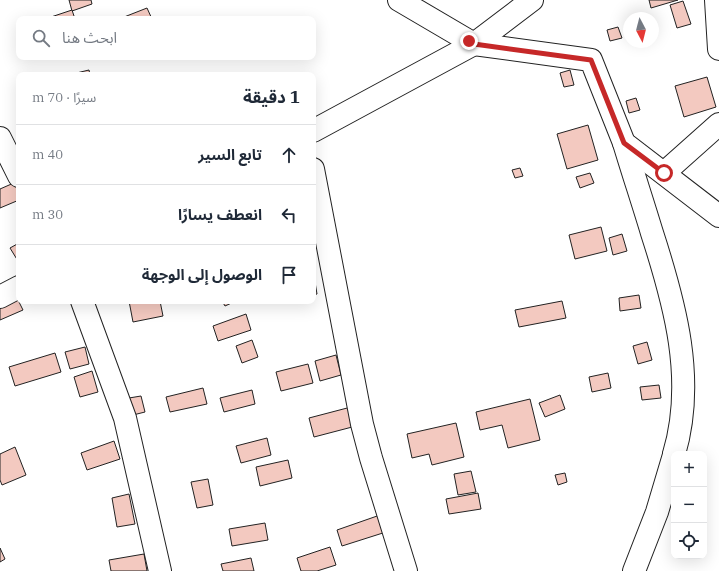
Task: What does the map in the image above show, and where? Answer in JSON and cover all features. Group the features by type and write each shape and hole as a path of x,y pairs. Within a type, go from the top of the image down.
{"street":[{"path":"399,0 474,44 591,60 624,143 667,280 680,342 684,384 683,410 679,439 675,451"},
{"path":"316,129 474,44 532,0"},
{"path":"716,0 719,48"},
{"path":"664,173 719,124"},
{"path":"0,138 16,170"},
{"path":"624,143 719,216"},
{"path":"316,185 362,424 406,571"},
{"path":"0,297 16,289"},
{"path":"83,304 125,418 160,571"},
{"path":"634,571 657,512 671,465"}],"building":[{"path":"69,0 91,0 92,4 72,11"},
{"path":"649,0 678,0 651,8"},
{"path":"683,1 691,24 677,28 670,5"},
{"path":"147,8 151,16 127,16"},
{"path":"72,10 74,16 54,16"},
{"path":"618,27 622,38 610,41 607,30"},
{"path":"570,70 574,85 564,87 560,73"},
{"path":"707,77 716,107 684,117 675,86"},
{"path":"636,98 640,110 629,113 626,101"},
{"path":"588,125 598,160 567,169 557,134"},
{"path":"520,168 523,176 515,178 512,170"},
{"path":"590,173 594,183 580,188 576,177"},
{"path":"16,182 16,201 0,208 0,189"},
{"path":"601,227 607,251 575,259 569,235"},
{"path":"622,234 627,251 613,255 609,238"},
{"path":"16,245 16,258 10,248"},
{"path":"639,295 641,308 620,311 619,298"},
{"path":"16,296 16,304 20,304 23,310 0,320 0,303"},
{"path":"562,301 566,318 519,327 515,310"},
{"path":"130,304 161,304 163,316 133,322"},
{"path":"246,314 251,330 218,341 213,326"},
{"path":"252,340 258,357 242,363 236,346"},
{"path":"647,342 652,360 638,364 633,346"},
{"path":"85,347 89,364 70,369 65,352"},
{"path":"55,353 61,372 15,386 9,367"},
{"path":"336,355 341,375 320,381 315,361"},
{"path":"308,364 313,383 281,391 276,372"},
{"path":"92,371 98,392 80,397 74,377"},
{"path":"608,373 611,388 592,392 589,377"},
{"path":"659,385 661,398 642,400 640,387"},
{"path":"203,388 207,404 170,412 166,397"},
{"path":"252,390 255,404 224,412 220,398"},
{"path":"560,395 565,409 545,417 539,403"},
{"path":"141,396 145,412 133,415 129,398"},
{"path":"530,399 540,440 508,448 502,425 480,430 476,412"},
{"path":"351,407 356,426 314,437 309,418"},
{"path":"456,423 464,457 432,465 429,454 412,458 407,434"},
{"path":"267,438 271,455 241,463 236,446"},
{"path":"114,441 120,459 87,470 81,453"},
{"path":"15,447 26,475 2,485 0,480 0,454"},
{"path":"288,460 292,478 260,486 256,467"},
{"path":"471,471 476,492 458,495 454,474"},
{"path":"565,473 567,482 558,485 555,475"},
{"path":"208,479 213,505 197,508 191,482"},
{"path":"478,493 481,509 449,514 446,499"},
{"path":"129,494 135,524 117,527 112,498"},
{"path":"380,515 386,532 342,546 337,530"},
{"path":"265,523 268,540 232,546 229,529"},
{"path":"330,547 336,565 317,571 301,571 297,558"},
{"path":"0,548 5,559 0,562"},
{"path":"144,554 147,571 111,571 109,560"},
{"path":"251,558 254,571 223,571 221,564"}],"route":[{"path":"469,41 474,44 591,60 624,143 664,173"}]}
